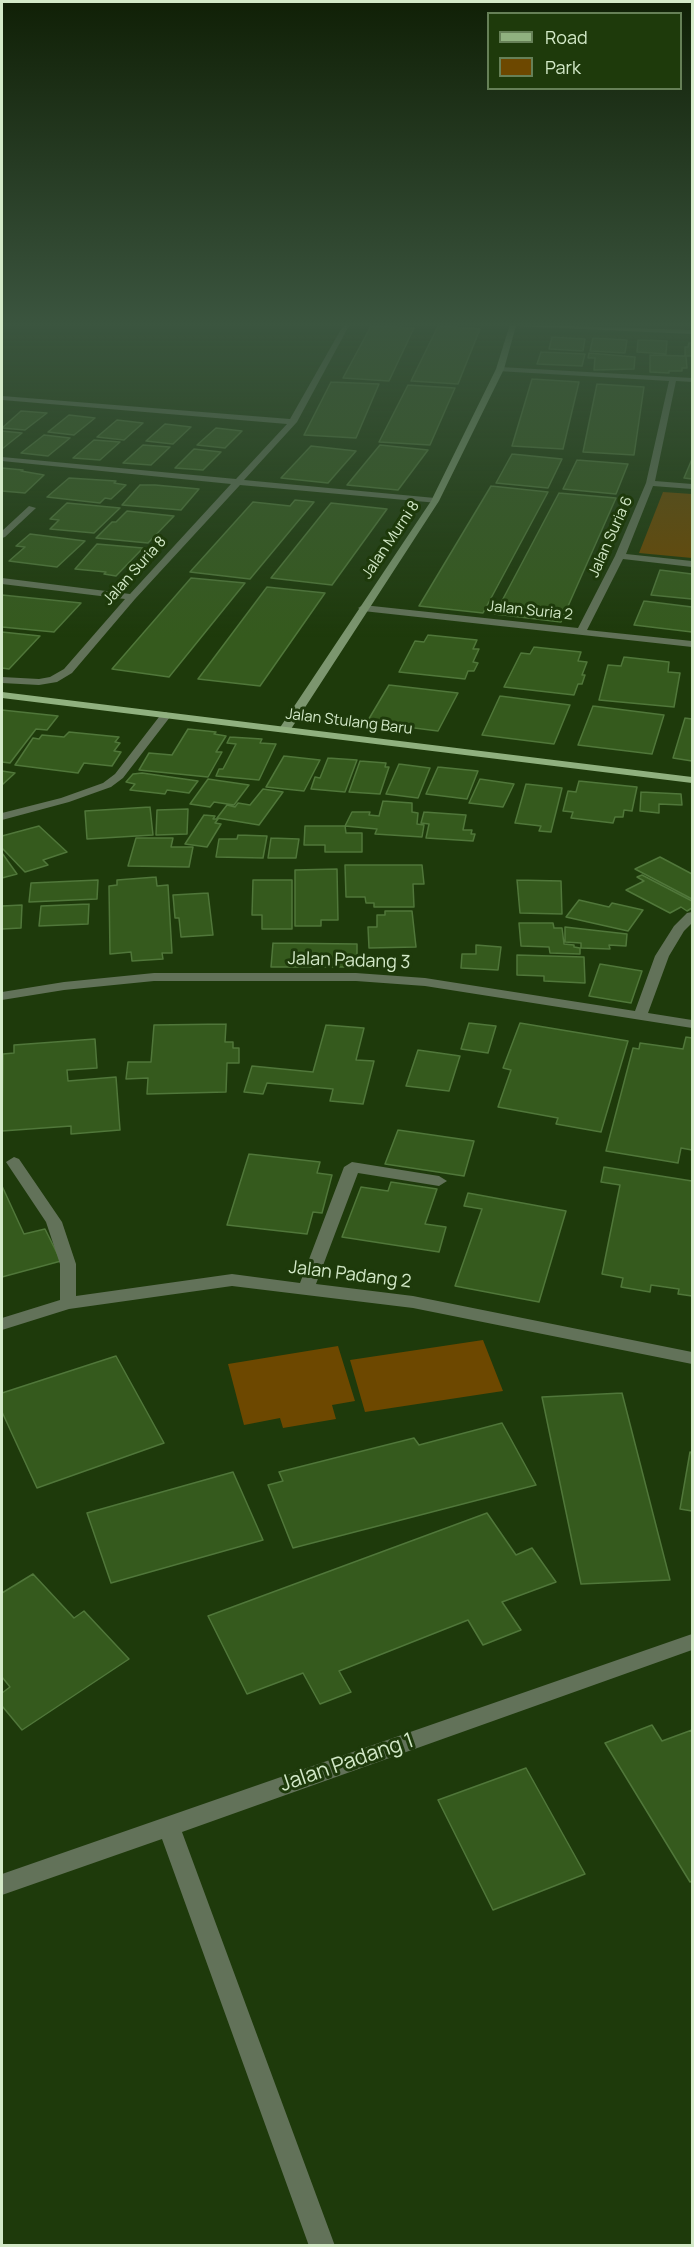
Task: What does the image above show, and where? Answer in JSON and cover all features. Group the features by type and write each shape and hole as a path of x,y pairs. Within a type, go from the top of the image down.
{"main road":[{"name":"Jalan Stulang Baru","path":"2,695 693,780"}],"street":[{"name":"Jalan Suria 8","path":"2,680 23,682 53,680 68,671 132,597 287,429"},
{"name":"Jalan Murni 8","path":"285,729 435,501 471,429"},
{"name":"Jalan Suria 6","path":"582,632 620,556 650,483 662,429"},
{"path":"2,459 435,501"},
{"path":"650,483 693,487"},
{"path":"2,535 32,508"},
{"path":"620,556 693,564"},
{"path":"2,581 132,597"},
{"name":"Jalan Suria 2","path":"363,608 693,645"},
{"path":"2,817 65,800 107,785 119,776 166,716"},
{"path":"640,1016 662,956 679,929 693,916"},
{"name":"Jalan Padang 3","path":"2,996 64,986 154,978 356,977 436,984 693,1024"},
{"path":"14,1162 54,1222 68,1264 68,1303"},
{"path":"306,1289 352,1167 439,1181"},
{"name":"Jalan Padang 2","path":"2,1324 68,1303 232,1280 413,1302 693,1358"},
{"name":"Jalan Padang 1","path":"2,1885 693,1642"},
{"path":"169,1826 322,2246"}],"green space":[{"path":"663,492 692,494 692,558 639,553"},
{"path":"483,1340 503,1391 365,1412 350,1360"},
{"path":"338,1346 355,1401 332,1405 336,1419 283,1428 280,1418 244,1425 228,1364"}],"building":[{"path":"52,429 82,429 74,435 48,432"},
{"path":"107,429 136,429 124,440 97,437"},
{"path":"160,429 189,429 173,444 146,441"},
{"path":"215,429 242,431 225,448 197,445"},
{"path":"307,429 360,429 356,438 304,435"},
{"path":"386,429 437,429 430,445 379,442"},
{"path":"517,429 568,429 563,449 512,446"},
{"path":"588,429 638,429 634,455 583,452"},
{"path":"2,431 22,433 2,449"},
{"path":"44,435 70,438 48,456 21,453"},
{"path":"94,440 120,442 100,460 73,458"},
{"path":"143,445 170,447 151,465 123,463"},
{"path":"380,445 428,450 398,490 347,485"},
{"path":"311,446 356,451 328,483 281,478"},
{"path":"194,449 221,452 203,470 175,468"},
{"path":"512,454 562,459 548,488 496,483"},
{"path":"692,459 692,479 684,478"},
{"path":"577,460 628,464 616,494 563,489"},
{"path":"2,468 44,475 25,493 2,491"},
{"path":"69,478 116,481 114,483 126,485 111,499 105,498 100,503 47,497"},
{"path":"140,485 199,489 181,510 122,505"},
{"path":"491,486 548,492 483,613 419,606"},
{"path":"559,493 616,498 561,622 495,614"},
{"path":"295,500 314,502 250,579 190,572 253,502 290,506"},
{"path":"67,503 120,508 94,533 50,529 59,520 50,519"},
{"path":"331,503 387,509 332,585 271,578"},
{"path":"127,511 174,516 148,543 96,538"},
{"path":"30,534 85,541 57,567 9,561 25,547 16,546"},
{"path":"97,544 143,548 116,576 104,574 106,572 75,569"},
{"path":"660,570 692,574 692,599 651,595"},
{"path":"191,578 245,583 169,677 112,669"},
{"path":"267,587 325,593 260,686 198,679"},
{"path":"2,595 81,603 54,632 2,627"},
{"path":"644,601 692,607 692,632 634,625"},
{"path":"2,632 40,636 9,669 2,668"},
{"path":"428,635 477,640 473,649 479,649 473,662 478,663 474,671 468,671 465,679 399,672 415,641 424,642"},
{"path":"534,647 581,652 578,661 587,662 582,675 585,675 574,695 504,687 521,653 530,654"},
{"path":"624,657 669,662 668,672 680,673 674,707 599,700 608,665 621,666"},
{"path":"389,685 458,693 438,731 367,722"},
{"path":"500,696 570,705 554,744 482,735"},
{"path":"593,706 664,715 652,754 578,745"},
{"path":"2,710 58,716 47,730 36,729 10,763 2,762"},
{"path":"685,718 692,719 692,761 673,758"},
{"path":"188,729 216,732 214,734 226,736 216,752 222,752 208,777 139,770 149,753 172,755"},
{"path":"69,732 119,737 115,742 120,743 114,751 121,752 112,766 84,763 78,773 15,765 33,738 39,739 42,735 64,737"},
{"path":"230,737 262,739 260,743 276,744 259,780 216,776 219,769 223,769 236,744 227,743"},
{"path":"284,756 320,760 304,791 266,787"},
{"path":"328,758 357,760 345,792 311,789 315,777 320,778"},
{"path":"360,761 386,763 385,767 389,767 380,794 349,792"},
{"path":"399,764 430,768 418,798 386,794"},
{"path":"438,767 478,771 467,799 426,794"},
{"path":"2,771 15,773 2,785"},
{"path":"142,773 198,781 189,793 167,790 165,794 130,790 135,784 126,782 133,774"},
{"path":"208,779 249,785 234,805 214,802 210,807 190,804"},
{"path":"480,779 514,784 503,807 469,803"},
{"path":"579,781 637,787 632,811 624,810 623,817 615,817 613,823 571,818 573,812 563,811 568,791 576,792"},
{"path":"526,784 562,788 551,832 539,831 541,826 515,823"},
{"path":"263,789 283,792 259,825 217,818 227,805 235,807 238,803 250,805"},
{"path":"641,792 681,794 682,805 659,804 659,813 640,811"},
{"path":"383,801 412,803 412,812 418,813 417,824 424,825 422,837 375,834 377,829 345,826 352,812 370,812 369,815 379,816"},
{"path":"150,807 153,835 87,839 85,811"},
{"path":"188,809 187,834 156,835 157,810"},
{"path":"424,812 466,815 463,830 472,830 471,834 475,834 473,841 426,838 429,824 421,823"},
{"path":"204,815 215,816 213,819 218,819 215,823 221,824 207,847 185,844"},
{"path":"39,826 67,852 43,860 48,865 25,872 2,848 2,836"},
{"path":"305,826 345,826 346,833 362,833 362,852 325,852 325,845 304,845"},
{"path":"238,835 267,836 263,858 216,857 219,839 237,839"},
{"path":"136,838 173,838 171,847 193,847 189,867 128,866"},
{"path":"271,838 299,839 296,858 268,858"},
{"path":"2,853 17,874 2,878"},
{"path":"660,857 692,874 692,899 635,869"},
{"path":"345,865 422,865 424,884 413,884 414,907 374,907 374,903 366,903 365,897 346,897"},
{"path":"337,869 338,920 321,920 321,926 295,926 295,870"},
{"path":"642,875 692,901 692,908 687,911 681,907 670,913 626,890 644,881 637,877"},
{"path":"156,877 157,886 168,885 172,953 162,953 163,959 132,961 131,952 110,954 109,886 117,885 117,880"},
{"path":"98,880 97,899 29,902 31,883"},
{"path":"253,880 292,880 292,929 262,929 262,915 252,915"},
{"path":"517,880 561,881 562,914 520,913"},
{"path":"208,893 213,935 181,937 179,918 175,918 173,895"},
{"path":"579,900 609,907 612,903 643,910 628,931 566,917"},
{"path":"89,904 88,924 39,926 41,906"},
{"path":"22,905 21,928 2,929 2,906"},
{"path":"385,911 412,911 416,947 369,948 368,927 377,927 377,915 385,915"},
{"path":"519,923 553,923 554,928 562,928 564,944 580,948 580,954 550,953 549,947 521,946"},
{"path":"565,927 627,934 626,946 609,945 610,949 581,948 581,943 565,942"},
{"path":"273,943 357,944 357,967 271,967"},
{"path":"476,945 501,947 498,970 461,968 462,954 476,954"},
{"path":"517,955 584,957 585,983 544,981 544,976 517,975"},
{"path":"600,964 642,971 631,1003 589,996"},
{"path":"469,1023 496,1026 488,1053 461,1049"},
{"path":"520,1023 628,1041 601,1132 556,1124 558,1118 498,1107 511,1070 503,1068"},
{"path":"226,1024 225,1042 233,1042 233,1048 239,1048 239,1063 227,1063 226,1092 147,1094 148,1078 126,1079 128,1062 151,1062 154,1025"},
{"path":"326,1025 364,1028 356,1060 374,1061 363,1104 330,1101 333,1089 267,1083 263,1094 244,1092 252,1066 313,1072"},
{"path":"686,1037 692,1038 692,1150 681,1148 678,1163 606,1151 633,1048 639,1049 640,1043 683,1049"},
{"path":"95,1039 97,1068 67,1070 68,1081 116,1077 120,1130 71,1134 71,1126 2,1131 3,1054 14,1053 14,1045"},
{"path":"418,1050 460,1056 449,1091 406,1086"},
{"path":"398,1130 474,1141 464,1176 385,1164"},
{"path":"249,1154 320,1162 317,1173 332,1175 322,1213 313,1212 307,1234 227,1225"},
{"path":"604,1167 692,1181 692,1296 678,1294 679,1289 651,1285 650,1292 621,1287 623,1278 602,1274 620,1185 601,1182"},
{"path":"391,1182 437,1189 425,1224 446,1227 439,1252 342,1237 361,1187 388,1191"},
{"path":"2,1186 24,1234 45,1229 61,1261 2,1277"},
{"path":"468,1193 566,1211 539,1302 455,1286 482,1209 464,1206"},
{"path":"116,1356 164,1443 37,1488 2,1412 2,1393"},
{"path":"622,1393 670,1580 581,1584 542,1397"},
{"path":"502,1423 536,1485 293,1548 268,1485 283,1481 279,1472 414,1438 419,1445"},
{"path":"690,1452 692,1453 692,1511 680,1509"},
{"path":"233,1472 263,1540 111,1583 87,1513"},
{"path":"487,1513 516,1555 532,1548 556,1582 502,1602 521,1630 483,1645 468,1620 339,1671 351,1692 320,1704 303,1673 247,1694 208,1616"},
{"path":"33,1574 74,1618 84,1611 129,1659 22,1730 2,1706 2,1693 10,1687 2,1677 2,1593"},
{"path":"652,1725 662,1741 692,1730 692,1881 690,1882 605,1743"},
{"path":"526,1768 585,1874 493,1910 438,1800"}]}
